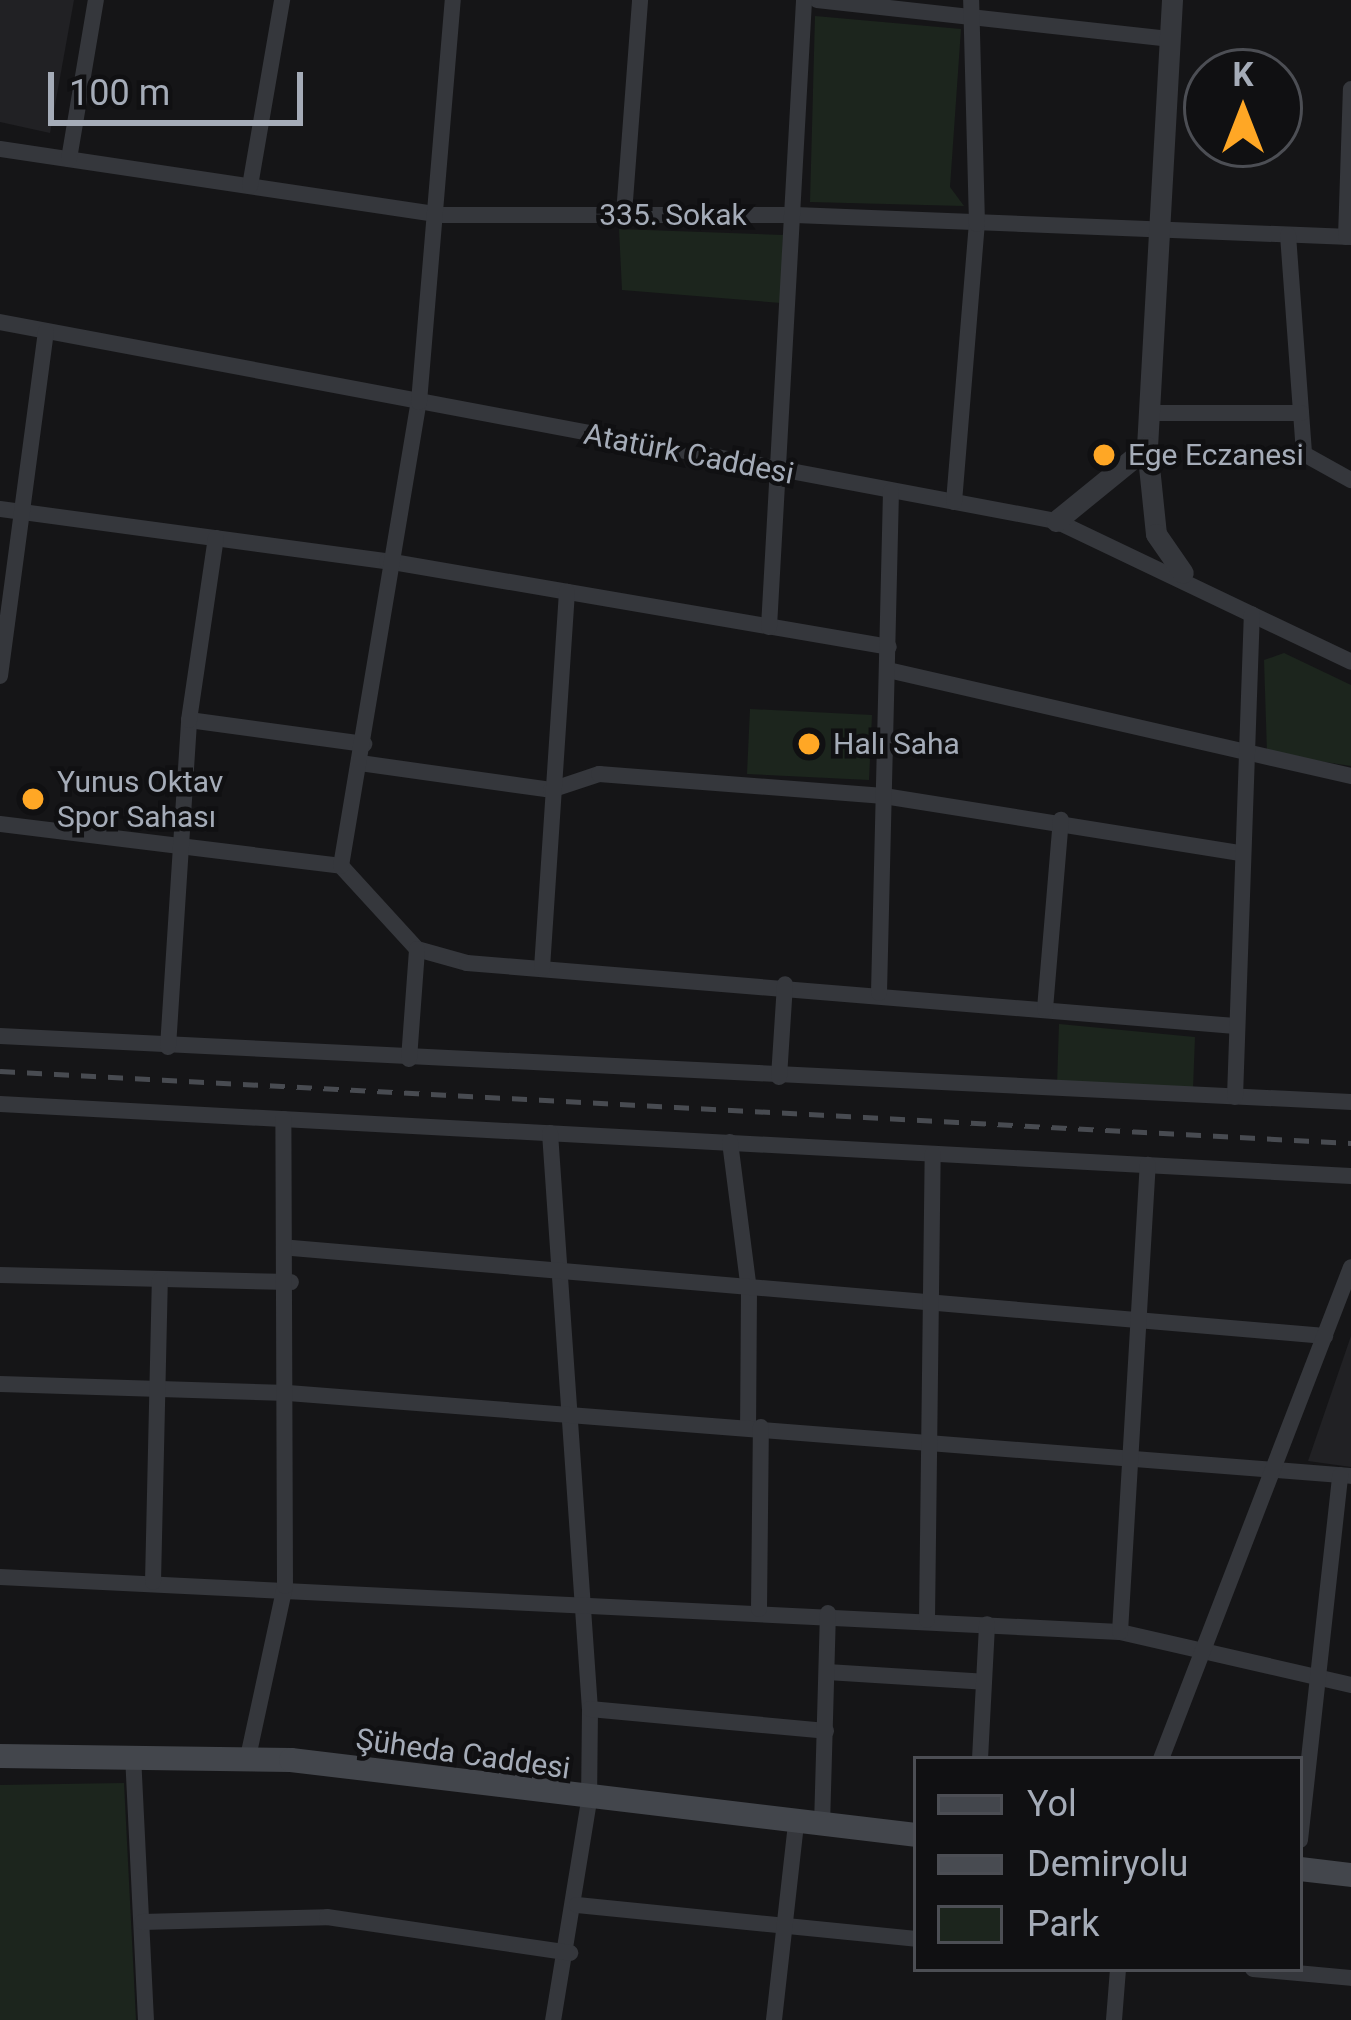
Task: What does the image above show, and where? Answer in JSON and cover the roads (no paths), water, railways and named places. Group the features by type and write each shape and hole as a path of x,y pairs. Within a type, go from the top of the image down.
{"main road":[{"name":"Şüheda Caddesi","path":"0,1756 248,1757 589,1801 913,1835"},
{"path":"1303,1870 1351,1875"}],"street":[{"path":"69,159 96,0"},
{"path":"250,186 282,0"},
{"path":"341,866 362,753 387,561 418,402 441,214 453,0"},
{"path":"624,214 640,0"},
{"path":"769,627 804,0"},
{"path":"818,0 968,9 1169,39"},
{"path":"1172,0 1147,447 1156,534 1183,573"},
{"path":"954,502 977,224 968,9"},
{"path":"1348,237 1351,88"},
{"name":"335. Sokak","path":"0,149 441,214 795,214 1348,237"},
{"path":"1288,235 1304,454 1351,480"},
{"name":"Atatürk Caddesi","path":"0,322 1056,521 1183,573 1252,614 1351,662"},
{"path":"0,676 46,331"},
{"path":"1148,412 1301,413"},
{"path":"1056,521 1147,447"},
{"path":"879,993 891,490"},
{"path":"0,509 387,561 889,647"},
{"path":"168,1047 189,720 216,538"},
{"path":"542,968 567,592"},
{"path":"1235,1097 1252,614"},
{"path":"888,670 1246,760 1351,776"},
{"path":"189,720 551,790 599,774 884,796 1061,820 1240,853"},
{"path":"1046,1009 1061,820"},
{"path":"0,824 341,866 417,949 542,968 785,984 1235,1026"},
{"path":"410,1059 417,949"},
{"path":"779,1078 785,984"},
{"path":"0,1036 779,1078 1351,1102"},
{"path":"0,1104 1351,1176"},
{"path":"248,1757 286,1586 292,1248 284,1119"},
{"path":"550,1132 590,1709 589,1801 577,1905 553,2020"},
{"path":"730,1142 749,1291 759,1609"},
{"path":"927,1620 937,1310 934,1154"},
{"path":"1120,1632 1148,1166"},
{"path":"292,1248 560,1269 937,1310 1324,1336"},
{"path":"1162,1756 1351,1267"},
{"path":"0,1275 292,1282"},
{"path":"154,1582 160,1280"},
{"path":"0,1384 288,1393 935,1439 1346,1476 1303,1819"},
{"path":"0,1577 582,1600 1120,1632 1351,1685"},
{"path":"822,1826 828,1613"},
{"path":"980,1756 988,1624"},
{"path":"827,1672 984,1682"},
{"path":"590,1709 826,1731"},
{"path":"133,1755 146,2020"},
{"path":"774,2020 796,1823"},
{"path":"577,1905 913,1939"},
{"path":"142,1922 327,1917 570,1953"},
{"path":"1114,2020 1118,1972"},
{"path":"1286,1972 1351,1978"}],"railway":[{"path":"0,1071 1351,1143"}],"place":[{"name":"Ege Eczanesi","path":"1104,455"},
{"name":"Halı Saha","path":"809,744"},
{"name":"Yunus Oktav Spor Sahası","path":"33,799"}]}
